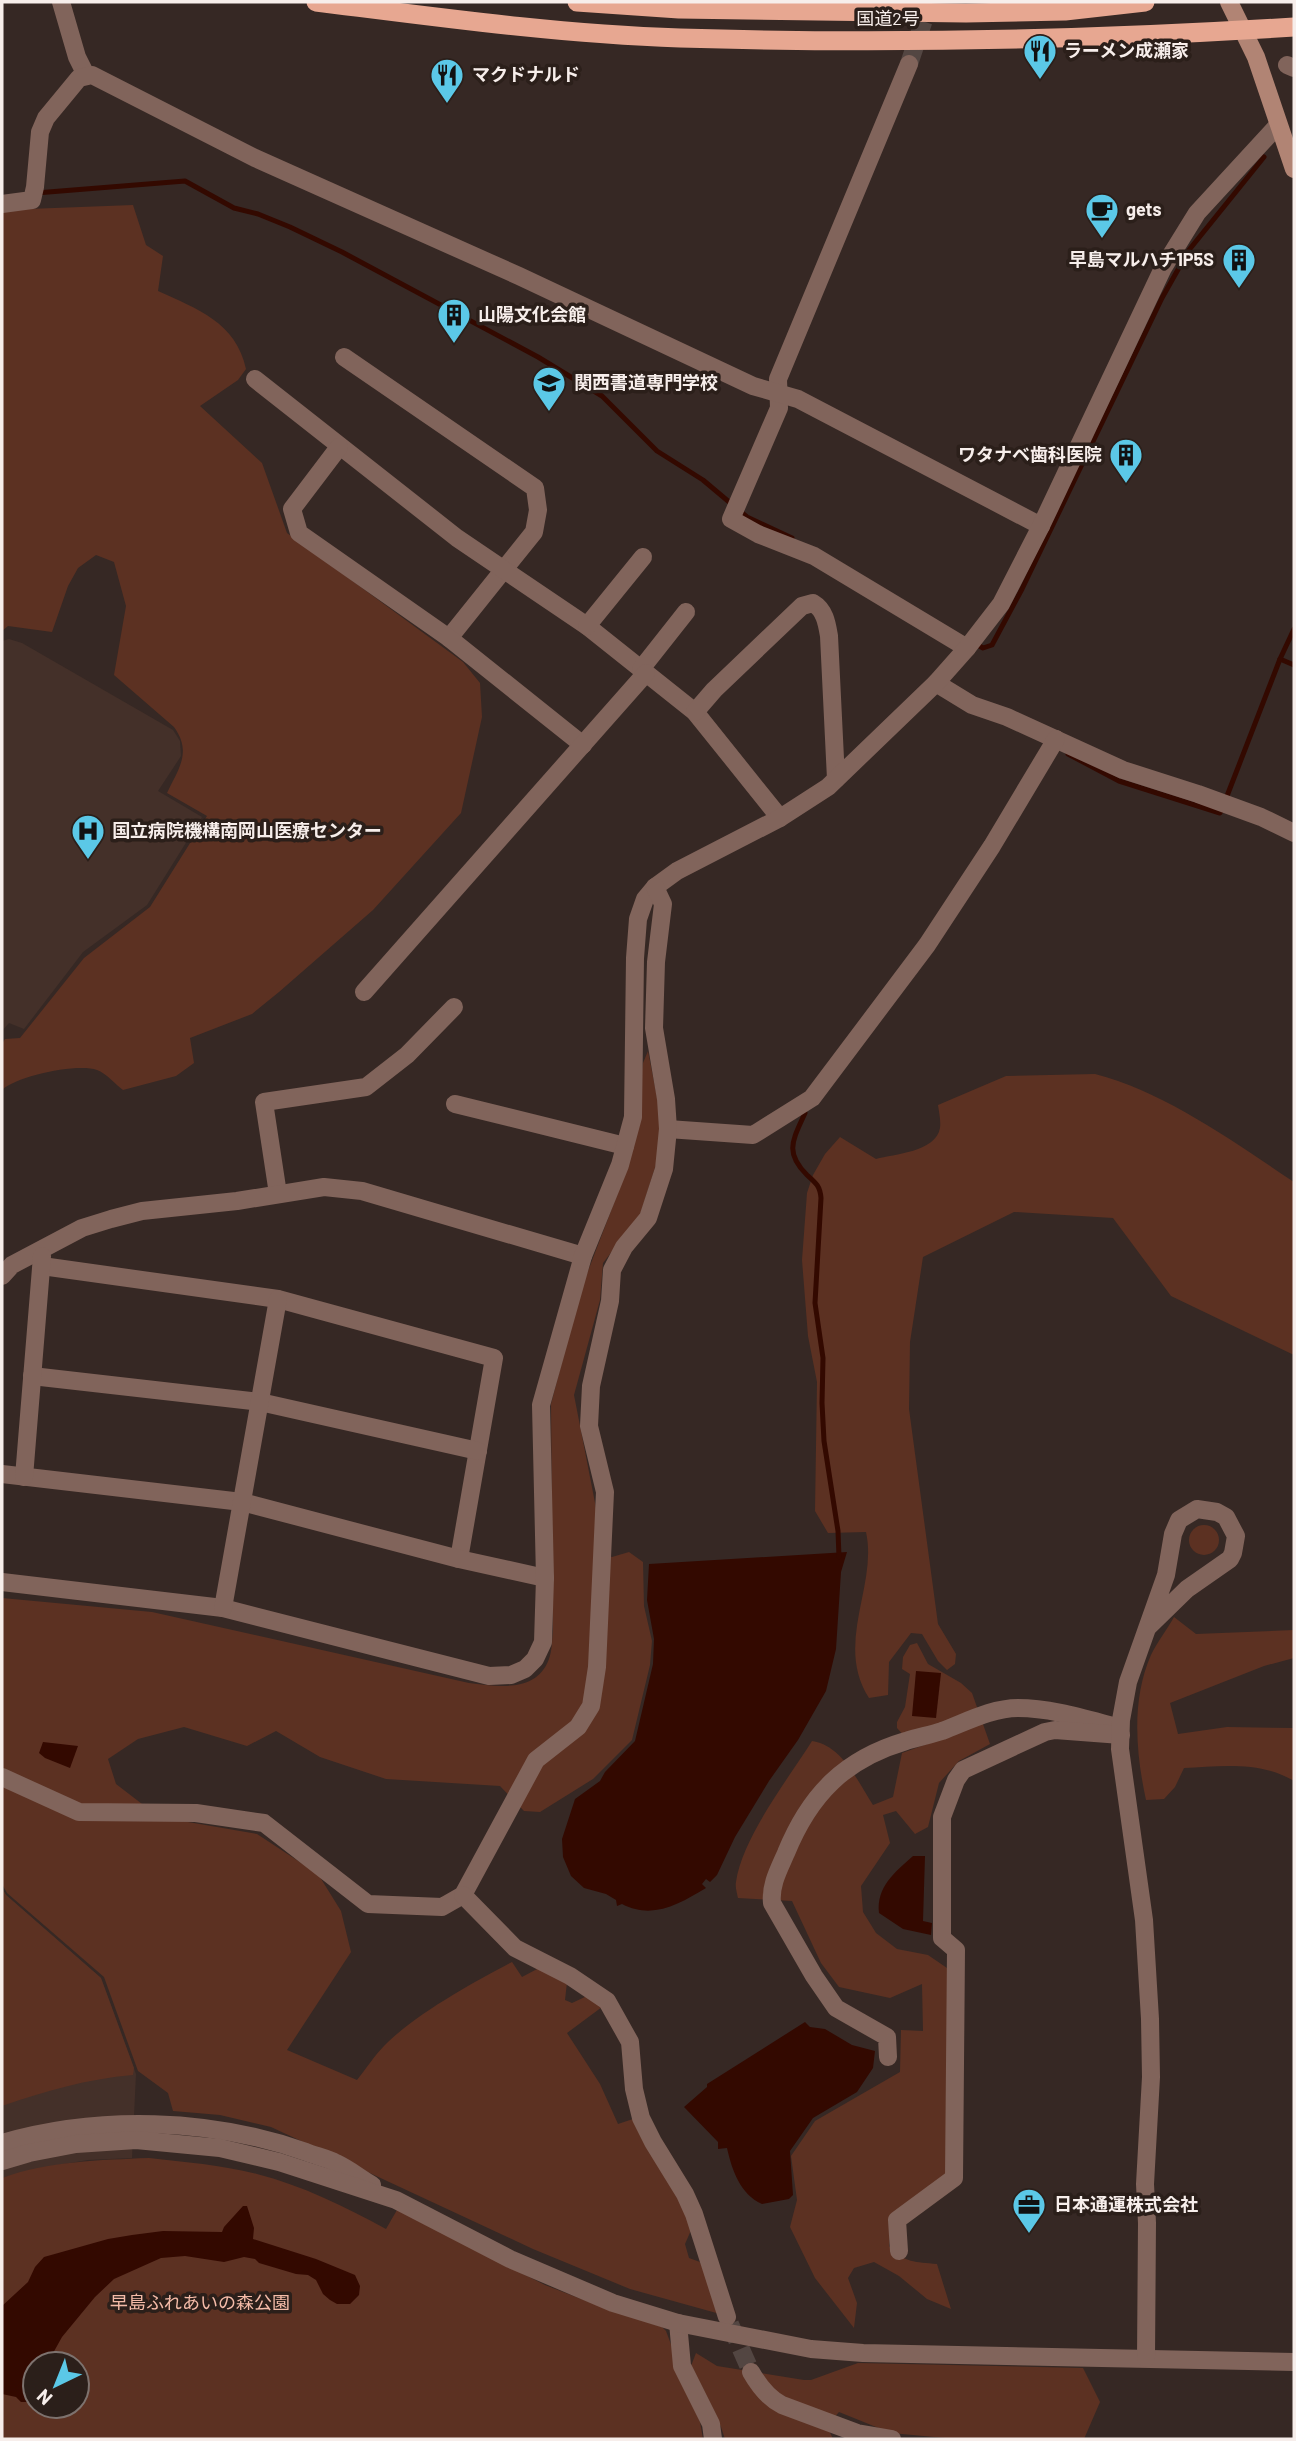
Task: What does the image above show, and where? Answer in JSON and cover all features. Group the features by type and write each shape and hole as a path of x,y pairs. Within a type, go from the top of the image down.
{"highway":[{"name":"国道2号","path":"316,2 499,25 678,38 972,40 1294,27"},
{"name":"国道2号","path":"577,2 679,9 966,13 1065,11 1145,2"}],"main road":[{"path":"1229,2 1256,57 1294,169"}],"street":[{"path":"61,2 77,57 86,75"},
{"path":"909,64 778,379 779,408 731,519 758,534 814,556 969,644"},
{"path":"2,204 19,204 32,200 40,132 46,118 79,78 93,75 256,158 507,270 753,386 798,399 1041,526"},
{"path":"2,1582 223,1608 489,1676 511,1675 525,1669 535,1659 542,1642 545,1578 541,1405 583,1256 620,1165 633,1117 634,972 638,919 645,899 655,887 677,871 780,818 828,787 936,683 1002,604 1163,268 1197,214 1278,125"},
{"path":"344,357 535,488 538,510 534,532 449,638"},
{"path":"255,379 457,538 587,626 695,712 780,818"},
{"path":"340,447 292,509 299,533 449,638 583,745"},
{"path":"587,626 643,557"},
{"path":"695,712 714,690 802,606 813,603 819,607 826,620 829,636 836,779"},
{"path":"364,992 583,745 644,671 686,612"},
{"path":"936,683 972,705 1007,717 1123,770 1261,817 1294,833"},
{"path":"668,1129 753,1135 812,1098 927,945 992,846 1056,739"},
{"path":"2,1777 79,1812 196,1813 264,1823 368,1904 442,1907 463,1895 536,1760 578,1727 591,1706 597,1667 605,1492 589,1426 591,1386 610,1301 612,1270 624,1247 648,1218 664,1169 668,1129 666,1099 654,1028 656,962 663,904 655,887"},
{"path":"278,1194 264,1102 366,1087 407,1055 454,1007"},
{"path":"455,1104 625,1146"},
{"path":"24,1476 42,1258 82,1228 142,1211 324,1187 362,1191 583,1256"},
{"path":"2,1276 12,1265 42,1258 278,1299 494,1358 459,1559"},
{"path":"223,1608 278,1299"},
{"path":"32,1376 260,1402 478,1451"},
{"path":"2,1474 242,1502 459,1559 545,1578"},
{"path":"1146,2358 1145,2184 1151,2077 1150,2019 1144,1920 1121,1759 1121,1731 1128,1682 1147,1628 1166,1575 1175,1526 1184,1516 1197,1509 1217,1512 1231,1523 1236,1536 1230,1559 1187,1589 1147,1628"},
{"path":"888,2057 887,2037 836,2008 800,1953 772,1903 771,1894 776,1875 806,1813 831,1782 853,1763 906,1741 928,1736 998,1710 1037,1709 1121,1731"},
{"path":"899,2251 897,2220 954,2178 956,1950 943,1938 942,1817 949,1794 963,1770 1045,1732 1121,1731"},
{"path":"463,1895 514,1948 570,1976 607,2001 630,2042 634,2089 641,2119 694,2214 727,2317"},
{"path":"2,2143 104,2125 183,2127 243,2134 335,2162 396,2200 541,2273 612,2303 678,2323 811,2349 863,2353 1294,2362"},
{"path":"2,2161 76,2144 136,2140 185,2143 279,2162 396,2200"},
{"path":"678,2323 682,2366 711,2424 713,2439"},
{"path":"751,2372 758,2385 782,2405 857,2433 892,2439"}],"shaded area":[{"name":"国立病院機構南岡山医療センター","path":"9,639 22,643 173,730 180,741 181,756 158,791 202,817 147,905 83,952 24,1029 9,1023 2,1031 2,641"},
{"path":"847,1552 841,1572 836,1649 826,1691 798,1740 735,1837 717,1875 710,1882 706,1879 702,1884 706,1888 696,1894 666,1908 655,1910 633,1909 622,1904 617,1906 616,1900 606,1894 584,1888 571,1876 563,1857 562,1839 575,1799 600,1781 605,1772 635,1741 653,1664 654,1639 647,1600 649,1564"},
{"path":"916,1671 941,1673 936,1718 912,1716"},
{"path":"43,1742 78,1746 70,1768 39,1753"},
{"path":"913,1856 925,1856 923,1921 932,1923 931,1935 903,1929 879,1913 881,1895 888,1881"},
{"path":"2,1888 6,1895 101,1978 136,2074 132,2158 88,2160 2,2178"},
{"path":"805,2022 810,2027 825,2029 852,2045 875,2051 873,2068 857,2092 813,2118 790,2151 793,2195 789,2199 762,2204 743,2188 734,2173 727,2148 718,2149 718,2142 684,2107 707,2087 707,2084"},
{"path":"243,2206 247,2206 254,2228 253,2239 316,2259 355,2275 360,2286 359,2295 350,2304 337,2304 323,2294 316,2280 308,2275 259,2263 255,2259 244,2257 224,2262 185,2256 161,2258 114,2279 95,2297 62,2337 55,2350 21,2350 21,2402 16,2397 2,2394 2,2306 28,2282 35,2267 44,2257 132,2235 163,2231 222,2232"}],"green space":[{"path":"133,205 146,245 163,256 158,291 213,319 234,340 241,353 246,369 238,380 200,406 262,463 287,533 463,662 480,683 482,717 461,813 373,910 279,992 252,1014 190,1038 194,1063 176,1076 123,1090 97,1070 76,1068 33,1076 2,1090 2,1044 5,1039 20,1038 84,958 150,907 207,816 167,793 183,752 174,727 114,675 126,606 114,562 96,555 78,568 68,586 52,632 8,626 2,631 2,210"},
{"path":"648,1051 662,1123 659,1155 640,1215 603,1263 600,1300 574,1395 605,1554 612,1557 629,1552 643,1562 644,1606 652,1641 650,1665 632,1740 593,1779 540,1812 524,1811 500,1786 386,1779 320,1757 276,1731 247,1746 184,1727 138,1739 108,1759 116,1784 159,1817 257,1834 318,1874 341,1911 351,1952 287,2050 357,2080 384,2046 411,2023 463,1989 512,1962 522,1977 539,1968 567,1982 565,2000 572,2003 587,1996 602,2007 567,2033 600,2084 618,2124 636,2118 671,2182 692,2228 685,2244 689,2258 700,2262 720,2314 630,2289 533,2249 271,2127 220,2115 173,2111 168,2093 138,2071 104,1977 7,1893 2,1884 2,1598 152,1612 469,1683 515,1685 535,1678 543,1670 550,1656 553,1631 551,1404 580,1292 627,1169 643,1063"},
{"path":"1095,1074 1121,1082 1173,1106 1294,1182 1294,1355 1171,1296 1113,1218 1014,1212 923,1257 910,1342 909,1409 938,1624 956,1654 955,1664 947,1670 938,1661 922,1634 911,1633 889,1662 888,1695 869,1698 859,1677 855,1656 867,1573 866,1532 828,1533 815,1511 817,1382 808,1336 802,1260 807,1193 813,1175 825,1154 840,1137 876,1159 923,1147 937,1136 940,1128 938,1105 1006,1076"},
{"path":"1204,1525 1210,1526 1218,1534 1218,1546 1210,1554 1204,1555 1198,1554 1190,1546 1189,1540 1190,1534 1198,1526"},
{"path":"1174,1617 1196,1634 1294,1630 1294,1658 1264,1666 1170,1703 1178,1734 1227,1727 1294,1728 1294,1781 1268,1770 1255,1768 1184,1768 1175,1787 1164,1799 1146,1800 1138,1746 1140,1690 1151,1655"},
{"path":"917,1643 928,1664 961,1683 972,1693 990,1744 959,1761 939,1783 928,1827 915,1834 896,1811 883,1815 890,1843 861,1886 863,1912 876,1933 897,1949 928,1955 947,1968 951,2173 891,2217 889,2246 905,2259 937,2264 951,2309 927,2299 899,2276 874,2262 854,2268 848,2278 857,2303 854,2328 815,2278 790,2227 797,2200 791,2156 815,2121 900,2072 901,2030 923,2031 922,1984 890,1998 839,1987 821,1963 792,1901 738,1898 736,1884 740,1865 756,1828 812,1741 823,1744 841,1757 873,1805 893,1797 902,1753 938,1740 905,1737 897,1728 897,1722 905,1707 910,1674 902,1669 903,1657 910,1645"},
{"path":"2,1888 6,1895 101,1978 134,2068 133,2075 66,2086 2,2106"},
{"name":"早島ふれあいの森公園","path":"149,2158 257,2174 323,2197 386,2229 397,2210 545,2285 662,2327 666,2331 700,2422 703,2439 2,2439 2,2178 37,2168"},
{"path":"696,2353 717,2366 804,2380 811,2380 858,2363 1083,2368 1100,2402 1084,2439 956,2439 891,2433 839,2412 827,2426 833,2439 725,2439 693,2373 691,2366"}],"waterway":[{"path":"976,644 983,648 992,645 1022,589 1162,298 1189,250 1264,157"},
{"path":"36,193 185,181 234,208 290,227 538,357 602,396 657,451 703,480 747,517 792,538"},
{"path":"1227,796 1294,629"},
{"path":"1280,659 1294,665"},
{"path":"1068,754 1119,781 1220,813 1221,811"},
{"path":"805,1113 794,1138 793,1152 800,1167 817,1185 821,1198 815,1303 823,1358 824,1441 838,1531 839,1557"}],"tunnel":[{"path":"909,64 930,2"},
{"path":"730,2324 751,2372"}],"place":[{"name":"ラーメン成瀬家","path":"1040,81"},
{"name":"マクドナルド","path":"447,105"},
{"name":"gets","path":"1102,240"},
{"name":"早島マルハチ1P5S","path":"1239,290"},
{"name":"山陽文化会館","path":"454,345"},
{"name":"関西書道専門学校","path":"549,413"},
{"name":"ワタナベ歯科医院","path":"1126,485"},
{"name":"国立病院機構南岡山医療センター","path":"88,861"},
{"name":"日本通運株式会社","path":"1029,2235"}]}
